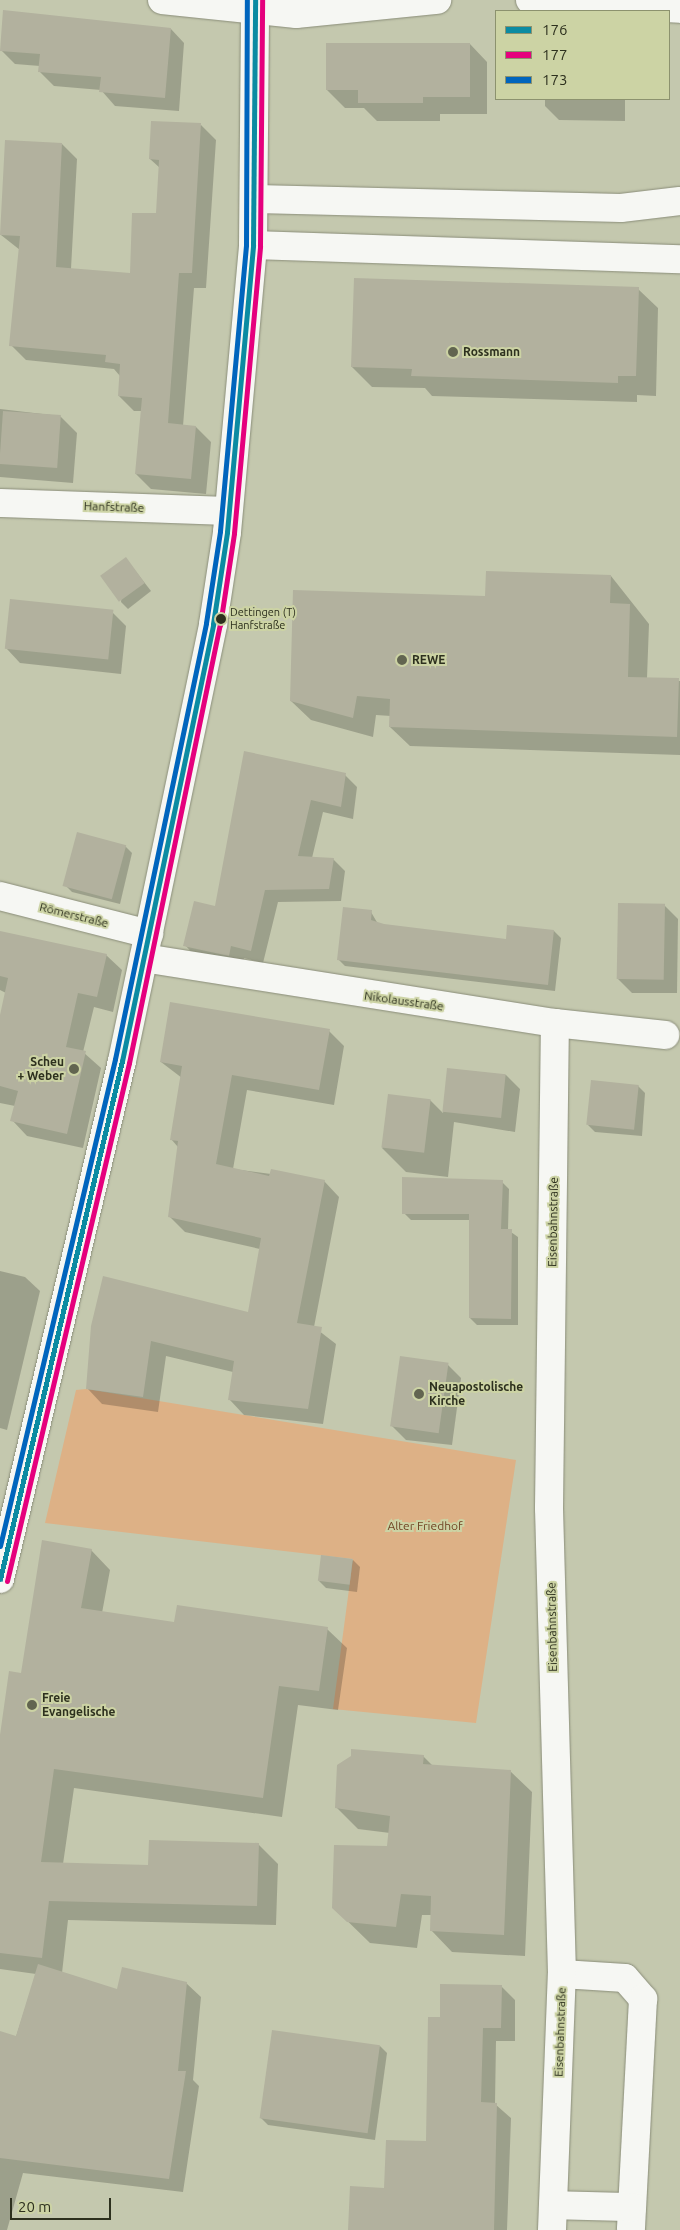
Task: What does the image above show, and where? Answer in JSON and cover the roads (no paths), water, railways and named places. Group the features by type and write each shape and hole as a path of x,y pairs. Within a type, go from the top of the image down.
{"street":[{"path":"162,0 359,11 437,0"},
{"path":"530,0 680,9"},
{"path":"0,1579 199,711 228,511 256,199 255,6"},
{"path":"256,199 621,208 680,201"},
{"path":"252,245 680,259"},
{"name":"Hanfstraße","path":"0,503 228,511"},
{"name":"Römerstraße","path":"0,896 146,946"},
{"name":"Nikolausstraße","path":"146,946 555,1023 665,1035"},
{"name":"Eisenbahnstraße","path":"552,2218 562,1974 549,1508 555,1023"},
{"path":"552,2218 631,2219 643,1999 625,1978 562,1974"}],"place":[{"name":"Rossmann","path":"453,352"},
{"name":"Dettingen (T) Hanfstraße","path":"221,619"},
{"name":"REWE","path":"402,660"},
{"name":"Scheu + Weber","path":"74,1069"},
{"name":"Neuapostolische Kirche","path":"419,1394"},
{"name":"Freie Evangelische","path":"32,1705"}],"park label":[{"name":"Alter Friedhof","path":"425,1526"}]}
